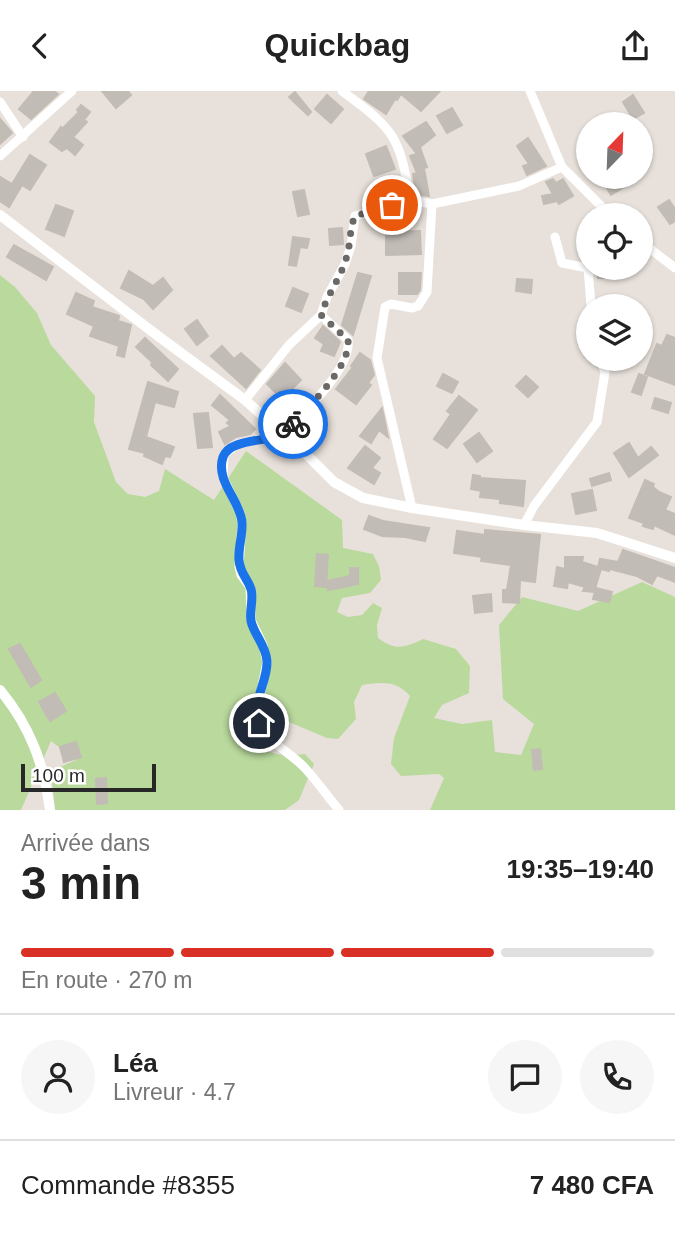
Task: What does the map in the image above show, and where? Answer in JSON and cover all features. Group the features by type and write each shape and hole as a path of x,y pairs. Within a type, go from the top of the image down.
{"street":[{"path":"0,156 72,91"},
{"path":"342,91 384,124 391,133 402,155 410,200"},
{"path":"530,91 562,167 598,203"},
{"path":"0,102 23,137"},
{"path":"245,400 289,345 321,315 327,296 345,264 351,246 355,216 410,200 432,204 519,186 562,167"},
{"path":"412,508 393,433 377,351 385,307 391,304 412,309 418,306 427,292 432,204"},
{"path":"0,215 158,337 245,400 346,491 363,498 412,508 597,533 675,558"},
{"path":"555,237 562,263 588,268 590,294"},
{"path":"653,251 675,268"},
{"path":"321,315 348,340 348,351 322,391 284,434 238,445 224,454 222,463 223,477 240,513 242,523 239,567 241,575 250,587 251,620 264,645 267,662 256,715 274,743 301,764 339,810"},
{"path":"524,525 534,506 597,422 605,371"},
{"path":"0,690 34,743 46,784 50,810"}],"green space":[{"path":"0,275 15,287 37,313 51,345 95,396 94,422 116,482 128,494 145,497 159,491 165,469 214,500 246,451 342,520 343,548 373,554 379,566 381,580 370,593 342,598 337,612 348,617 362,615 373,603 382,608 377,625 378,638 384,642 400,647 423,639 456,649 470,666 469,693 442,705 434,718 462,724 492,720 495,752 521,755 534,724 503,699 499,625 522,597 578,611 642,582 675,597 675,810 430,810 444,778 439,774 401,776 391,764 394,738 410,696 399,687 382,683 362,685 354,702 356,719 338,739 327,738 270,714 250,718 244,731 257,745 278,754 305,754 314,764 299,800 285,810 55,810 51,771 76,760 51,741 21,810 0,810"}],"building":[{"path":"34,91 54,91 58,94 31,119 19,109"},
{"path":"102,91 128,91 131,95 116,108"},
{"path":"369,91 440,91 421,111 401,94 386,114 364,99"},
{"path":"295,92 311,112 308,115 289,97"},
{"path":"327,95 343,109 331,123 315,109"},
{"path":"633,95 643,112 629,112 623,102"},
{"path":"81,105 90,112 84,120 87,122 73,137 83,145 75,155 67,148 62,151 50,142 61,127 62,129 79,112 77,110"},
{"path":"452,108 462,125 447,133 437,116"},
{"path":"0,119 12,133 0,144"},
{"path":"426,122 435,135 420,147 427,167 424,168 429,196 416,194 413,174 417,173 410,156 417,154 403,136"},
{"path":"528,138 546,166 527,175 523,166 529,164 517,146"},
{"path":"386,146 395,169 374,176 366,154"},
{"path":"30,155 46,165 30,190 22,185 9,207 0,201 0,177 12,184"},
{"path":"553,179 556,183 563,179 573,196 559,204 557,201 544,204 542,196 553,194 546,182"},
{"path":"607,189 621,189 611,195"},
{"path":"304,190 309,214 298,216 293,192"},
{"path":"669,200 675,209 675,221 670,224 658,207"},
{"path":"56,205 73,211 64,236 46,229"},
{"path":"342,228 343,244 330,245 329,229"},
{"path":"420,231 421,254 386,255 386,232"},
{"path":"293,237 309,239 307,248 300,247 296,266 289,265"},
{"path":"14,245 53,267 46,280 7,257"},
{"path":"129,271 153,286 163,278 172,290 153,309 144,299 121,288"},
{"path":"358,273 371,276 353,335 342,325"},
{"path":"399,273 421,273 420,290 417,294 399,294"},
{"path":"517,279 532,280 531,293 516,291"},
{"path":"293,288 308,294 301,312 286,306"},
{"path":"76,293 94,301 92,307 119,316 118,321 131,325 124,357 117,355 119,346 90,336 94,326 67,314"},
{"path":"197,320 208,336 197,345 185,329"},
{"path":"323,326 340,342 334,356 321,351 324,344 315,338"},
{"path":"667,335 675,338 675,385 645,374 646,371 653,371 653,354 657,344 662,346"},
{"path":"145,338 178,369 168,381 136,347"},
{"path":"222,346 234,359 241,353 260,370 246,388 211,356"},
{"path":"360,353 370,360 374,375 368,383 371,385 356,404 336,389"},
{"path":"285,363 301,380 282,399 267,384"},
{"path":"443,374 458,382 452,393 437,386"},
{"path":"639,374 647,377 641,395 632,392"},
{"path":"526,376 538,387 528,397 516,386"},
{"path":"148,382 178,392 174,407 155,402 146,437 174,447 170,457 165,456 162,464 144,456 145,453 129,449"},
{"path":"220,395 255,429 250,434 236,437 225,444 219,432 231,426 227,423 230,420 212,405"},
{"path":"459,396 477,410 447,448 434,439 451,414 447,411"},
{"path":"655,398 671,403 668,413 652,408"},
{"path":"382,408 388,437 379,430 371,443 360,436"},
{"path":"208,413 212,447 198,448 194,414"},
{"path":"479,433 492,451 477,462 464,444"},
{"path":"629,443 638,458 651,447 658,455 629,477 614,453"},
{"path":"365,446 380,458 372,468 380,473 374,484 348,468"},
{"path":"609,473 611,480 592,486 590,479"},
{"path":"473,475 480,478 525,481 523,506 500,503 500,499 480,497 481,491 471,489"},
{"path":"645,480 654,484 653,487 659,492 671,497 665,510 675,514 675,535 654,525 653,529 643,526 644,523 629,518"},
{"path":"592,490 596,510 576,514 572,494"},
{"path":"369,516 383,521 429,528 425,541 382,536 364,529"},
{"path":"485,530 540,535 535,582 520,580 519,603 503,602 503,590 507,590 511,565 481,561 482,557 454,553 457,531 485,535"},
{"path":"623,550 675,568 675,582 657,575 652,584 637,576 601,569 594,592 583,591 585,587 568,582 567,588 554,586 557,567 565,569 565,557 583,557 582,562 598,567 600,559 618,562"},
{"path":"317,554 328,555 326,587 315,586"},
{"path":"350,568 358,568 358,584 328,590 327,581 350,576"},
{"path":"596,588 612,592 609,602 593,599"},
{"path":"491,594 492,611 475,613 473,596"},
{"path":"20,644 41,680 31,687 9,649"},
{"path":"55,693 66,711 50,721 39,702"},
{"path":"76,742 81,757 64,762 60,747"},
{"path":"540,749 542,769 534,770 532,750"},
{"path":"106,778 107,803 97,804 96,779"}],"way so far":[{"path":"293,424 338,370 348,351 348,340 345,336 321,315 351,246 352,221 355,216 392,205"}],"route":[{"path":"259,723 256,715 258,696 267,662 264,645 251,620 250,587 241,575 239,567 242,523 240,513 223,477 222,463 224,454 238,445 285,433 293,424"}]}
